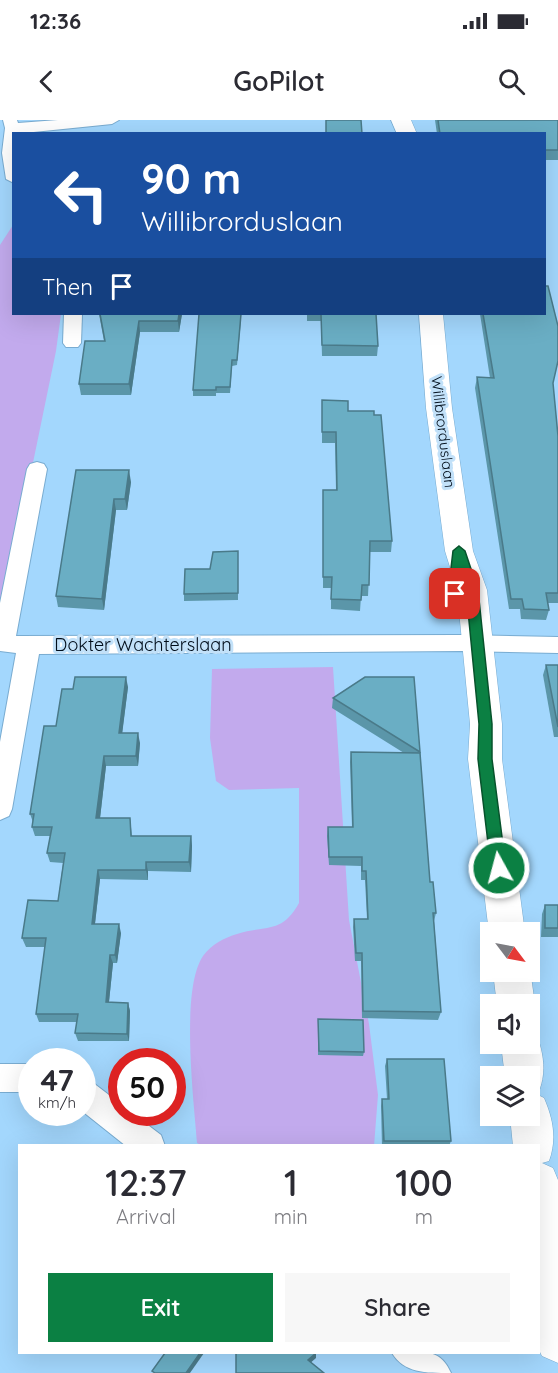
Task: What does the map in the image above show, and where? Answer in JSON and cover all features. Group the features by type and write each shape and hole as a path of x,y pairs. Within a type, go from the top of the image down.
{"main road":[{"name":"Willibrorduslaan","path":"431,315 439,408 459,551 455,594 470,643 473,733 485,759 506,922"},
{"path":"532,1126 534,1144"},
{"path":"540,1199 558,1340"}],"street":[{"path":"12,169 9,153 11,124 112,120"},
{"path":"72,343 74,315"},
{"name":"Dokter Wachterslaan","path":"37,469 3,644 29,646 470,643 558,645"},
{"path":"0,809 29,646"},
{"path":"0,1078 18,1078"},
{"path":"96,1103 147,1144"},
{"path":"410,1354 434,1373"}],"shaded area":[{"path":"12,227 12,315 61,315 56,351 0,623 0,245"},
{"path":"333,667 349,920 369,1024 378,1095 374,1144 197,1143 190,1046 192,994 196,972 203,956 214,945 237,934 280,924 293,913 299,903 299,788 229,790 216,781 210,738 212,669"}],"building":[{"path":"326,120 361,120 362,132 326,132"},
{"path":"438,120 558,120 558,150 546,150 546,132 440,132"},
{"path":"546,286 548,286 558,326 558,361 553,383 558,436 558,593 546,593 549,610 524,609 522,599 511,599 477,377 494,378 483,315 546,315"},
{"path":"100,315 179,315 178,321 139,321 129,384 79,384 85,341 105,341"},
{"path":"199,315 241,315 237,360 232,360 230,387 216,387 216,390 193,390"},
{"path":"321,315 376,315 378,346 322,345"},
{"path":"322,400 348,401 348,411 374,411 374,415 381,415 392,541 370,541 369,585 362,585 361,600 331,599 332,577 323,577 323,490 337,490 336,432 322,432"},
{"path":"76,470 129,470 125,499 114,499 102,599 56,596"},
{"path":"238,551 238,593 184,594 185,569 210,569 213,552"},
{"path":"546,665 558,665 558,727"},
{"path":"75,677 126,677 119,733 138,733 136,756 104,756 96,818 130,818 131,836 191,836 189,862 146,862 146,870 98,870 92,924 119,924 115,955 110,955 106,1002 128,1003 127,1034 75,1033 78,1014 36,1014 46,938 22,938 28,900 58,901 65,853 47,853 52,827 32,827 34,814 30,814 44,726 56,726 62,689 73,689"},
{"path":"365,677 414,677 420,752 333,698"},
{"path":"351,752 420,753 430,882 433,882 436,913 433,913 441,1012 363,1011 362,953 356,953 354,919 368,919 366,871 362,871 362,857 329,857 328,827 353,827"},
{"path":"545,905 558,905 558,928 545,928"},
{"path":"318,1019 363,1020 364,1052 319,1051"},
{"path":"387,1059 444,1059 451,1141 384,1141 382,1099 389,1099"},
{"path":"164,1354 199,1354 186,1373 155,1373 152,1371"},
{"path":"236,1354 315,1354 308,1360 324,1373 236,1373"}],"route":[{"path":"455,594 459,551 472,590 486,724 485,759 499,868"}]}
